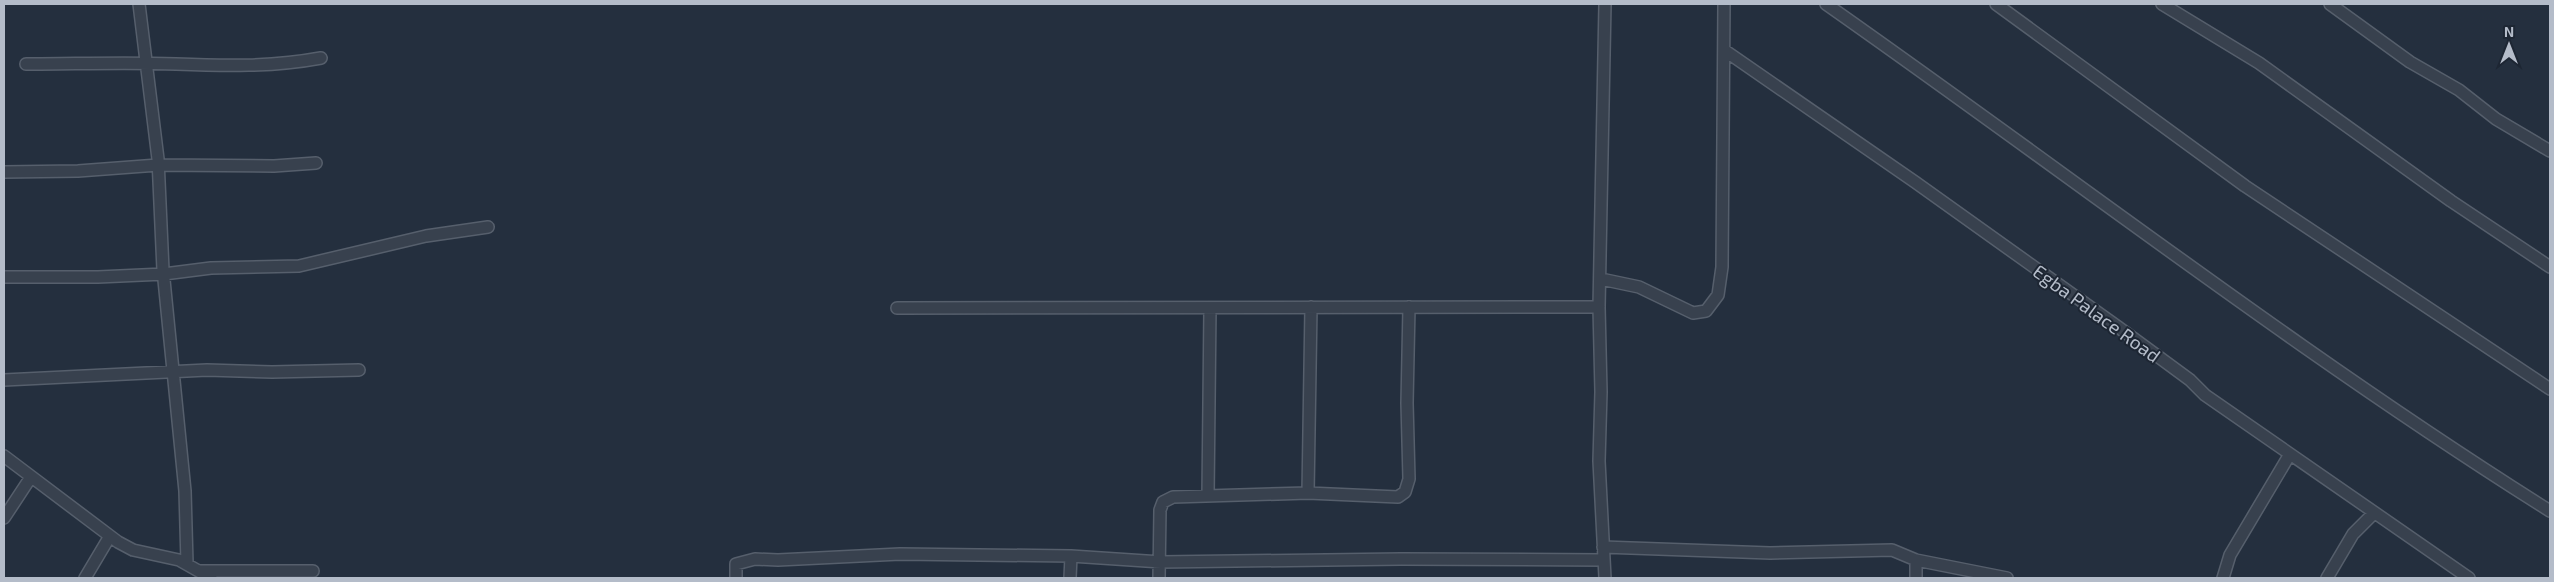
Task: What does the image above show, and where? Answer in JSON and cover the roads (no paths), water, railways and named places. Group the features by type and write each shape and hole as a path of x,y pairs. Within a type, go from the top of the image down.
{"street":[{"path":"139,4 158,165 164,274 185,490 187,563"},
{"path":"1605,4 1599,306 1601,392 1599,461 1605,578"},
{"path":"1601,279 1639,287 1693,313 1706,311 1718,296 1722,267 1724,4"},
{"path":"1826,4 2033,151 2320,360 2550,511"},
{"path":"1996,4 2245,186 2550,389"},
{"path":"2162,4 2259,63 2451,201 2550,267"},
{"path":"2330,4 2410,62 2458,90 2496,119 2550,151"},
{"name":"Egba Palace Road","path":"1724,50 2004,246 2190,380 2205,395 2469,578"},
{"path":"26,64 240,66 292,63 321,58"},
{"path":"4,172 78,171 158,165 274,166 316,164"},
{"path":"4,277 164,274 211,268 299,266 426,236 488,227"},
{"path":"897,308 1599,306"},
{"path":"1308,493 1311,307"},
{"path":"1159,578 1161,562 1160,510 1163,502 1173,497 1308,493 1398,497 1405,492 1409,479 1407,403 1409,307"},
{"path":"1208,496 1210,308"},
{"path":"4,380 175,372 359,370"},
{"path":"2222,578 2230,555 2290,454"},
{"path":"4,456 110,536 134,550 187,563 211,578"},
{"path":"4,518 30,477"},
{"path":"2327,578 2353,534 2374,513"},
{"path":"85,578 110,536"},
{"path":"1604,547 1770,553 1892,550 1916,560 2008,578"},
{"path":"736,578 736,564 755,559 778,560 900,554 1071,556 1161,562 1402,559 1604,560"},
{"path":"1070,578 1071,556"},
{"path":"1916,560 1916,578"},
{"path":"200,571 313,571"}]}
